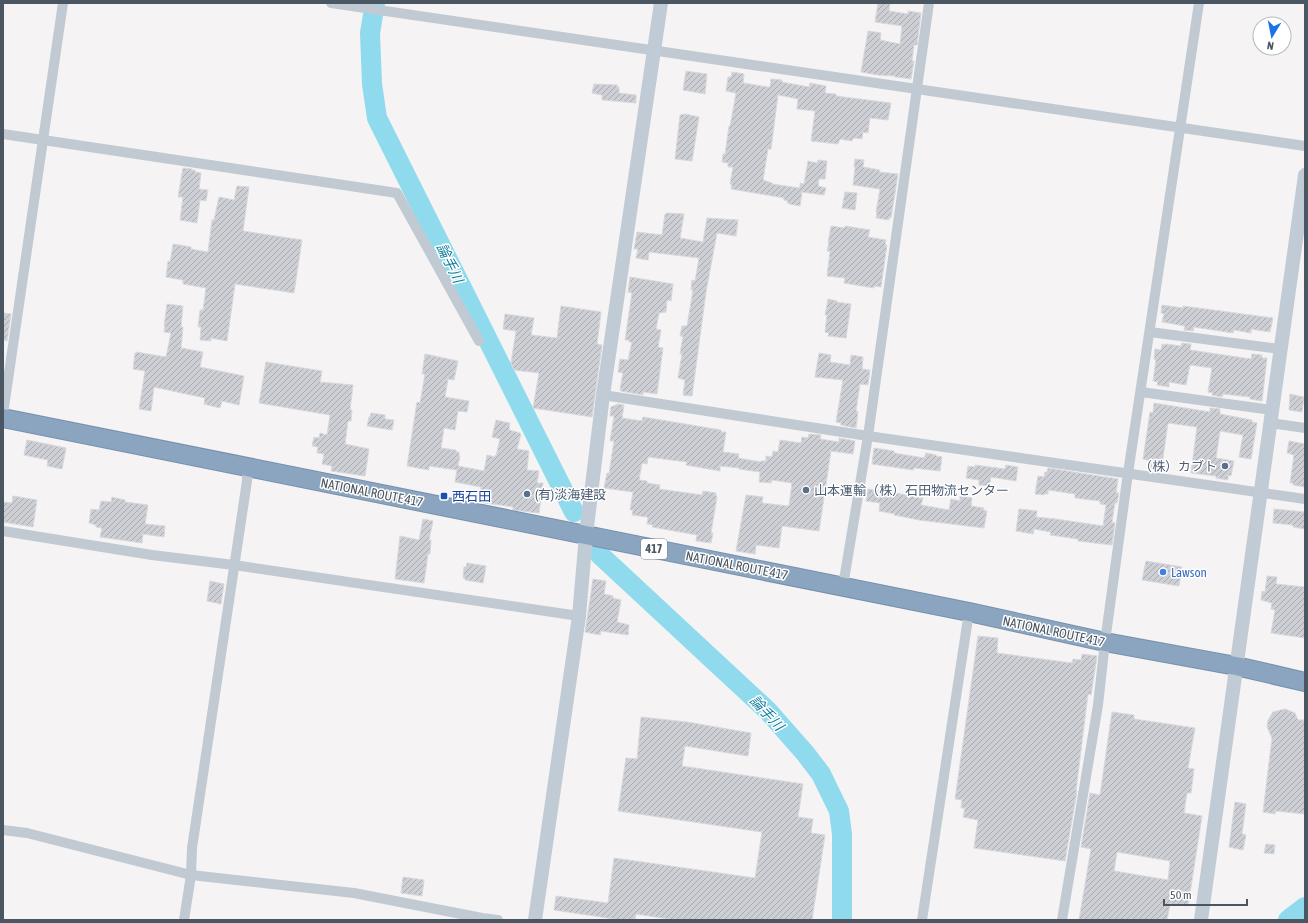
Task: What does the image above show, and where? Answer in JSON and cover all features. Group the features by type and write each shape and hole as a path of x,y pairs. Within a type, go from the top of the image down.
{"highway":[{"name":"NATIONAL ROUTE 417","path":"3,418 843,586 1105,642 1236,666 1305,682"}],"street":[{"path":"3,414 63,3"},
{"path":"331,3 1305,146"},
{"path":"535,920 579,616 586,535 603,395 661,3"},
{"path":"843,586 868,436 930,3"},
{"path":"1062,920 1098,706 1105,642 1128,473 1199,3"},
{"path":"3,134 397,193 479,341"},
{"path":"1201,920 1305,175"},
{"path":"1150,332 1280,349"},
{"path":"1141,392 1271,416 1305,428"},
{"path":"603,395 868,436 1305,499"},
{"path":"184,920 191,875 192,848 247,481 247,468"},
{"path":"3,531 152,555 234,565 579,616"},
{"path":"922,920 969,612"},
{"path":"3,830 27,833 191,875 354,893 498,920"}],"building":[{"path":"878,3 890,3 889,11 908,14 908,11 921,13 917,45 914,45 912,61 914,61 911,79 861,72 868,31 881,33 880,40 900,44 902,26 875,22"},
{"path":"686,71 707,74 705,94 683,90"},
{"path":"732,72 744,74 743,83 770,87 771,79 782,80 782,82 809,87 810,83 826,86 825,93 836,94 836,96 891,103 888,120 870,118 868,133 863,132 862,139 853,138 852,141 840,139 838,144 811,141 815,111 797,109 798,99 778,95 771,149 768,149 763,180 772,184 800,188 800,183 804,184 808,161 817,163 818,160 827,161 825,179 819,179 818,186 826,188 824,195 802,192 800,206 787,203 788,201 784,200 784,198 731,189 732,185 730,184 733,167 728,167 728,163 722,162 723,154 725,154 736,93 726,91 728,77 731,77"},
{"path":"594,84 617,85 617,87 619,87 619,93 636,95 636,103 602,100 602,95 592,93"},
{"path":"685,114 699,117 692,161 675,159 680,115"},
{"path":"855,159 864,160 863,167 880,170 879,172 898,174 891,218 889,217 889,220 876,218 880,189 853,185"},
{"path":"183,168 192,169 191,170 195,170 195,172 201,173 199,189 208,190 206,201 200,200 197,223 180,220 183,197 178,197"},
{"path":"237,186 249,187 243,231 302,240 294,293 235,284 227,341 211,338 211,341 200,340 201,327 198,327 200,310 203,310 206,288 183,284 183,280 166,277 168,261 170,262 173,244 208,252 212,220 214,220 219,197 234,200"},
{"path":"845,192 857,193 855,210 842,208"},
{"path":"665,214 684,214 680,238 703,242 707,218 738,220 736,236 717,233 706,292 692,396 683,395 685,380 678,378 683,336 680,336 682,326 687,326 693,290 691,290 692,280 695,281 699,258 649,252 648,260 636,258 638,249 634,249 637,232 662,235"},
{"path":"831,226 845,228 845,226 870,230 868,237 886,240 885,245 887,245 881,287 874,286 874,288 844,283 845,278 827,276 830,251 827,251"},
{"path":"630,277 673,284 671,301 667,300 666,312 659,313 656,329 661,330 658,347 663,348 657,394 643,392 643,395 621,391 620,389 623,373 618,372 620,359 628,360 632,342 625,340 632,293 628,292"},
{"path":"828,299 837,301 836,302 851,304 846,338 828,336 829,333 825,332 827,315 825,315"},
{"path":"167,304 183,306 181,348 203,352 200,367 244,376 239,405 222,401 220,408 204,404 205,398 154,387 151,411 139,409 145,371 133,369 135,353 166,357 171,333 164,332"},
{"path":"1162,305 1183,308 1183,306 1273,318 1270,332 1251,329 1251,333 1234,330 1233,333 1194,327 1193,331 1184,330 1185,326 1162,322 1164,314 1161,313"},
{"path":"561,306 601,312 597,344 602,345 592,417 533,408 539,373 514,370 511,363 516,331 503,329 505,314 534,318 531,335 557,338"},
{"path":"3,313 11,314 7,341 3,340"},
{"path":"1182,343 1191,344 1190,350 1251,359 1252,354 1262,355 1262,358 1267,358 1262,401 1250,399 1250,397 1223,394 1222,397 1212,395 1213,393 1208,392 1212,368 1190,365 1186,385 1169,382 1169,387 1157,385 1158,382 1153,381 1156,360 1154,359 1155,349 1161,350 1162,344 1181,346"},
{"path":"819,353 831,355 830,362 850,365 851,355 863,357 862,369 870,370 868,385 860,384 856,411 858,412 856,428 841,425 841,423 836,422 843,380 815,377"},
{"path":"425,354 458,361 454,380 448,379 445,397 469,401 467,412 458,411 455,430 444,428 441,448 456,450 456,452 459,452 460,456 458,466 484,471 487,455 496,456 500,439 492,437 496,420 510,423 509,430 521,434 517,449 529,451 527,470 539,471 537,483 543,483 539,513 513,510 513,507 479,502 481,487 455,482 457,470 429,466 429,470 407,466 417,402 420,403 425,374 422,374"},
{"path":"266,362 322,371 320,382 353,385 350,410 352,410 351,421 348,421 345,444 369,449 365,476 331,471 332,466 322,464 324,454 317,453 318,447 312,446 314,437 319,438 320,433 327,435 330,415 259,403"},
{"path":"1290,394 1304,397 1302,412 1289,410"},
{"path":"1154,403 1210,412 1210,408 1220,409 1220,414 1252,420 1252,422 1257,423 1251,459 1239,457 1243,435 1220,431 1216,458 1234,461 1231,476 1228,475 1228,480 1216,478 1216,476 1191,473 1197,427 1168,423 1161,471 1149,469 1150,461 1143,459 1150,412 1153,413"},
{"path":"618,404 624,405 622,418 642,421 643,417 726,432 723,452 739,454 738,458 761,462 766,461 766,456 772,457 773,451 778,452 780,440 801,443 802,437 808,438 809,434 821,435 820,439 839,442 839,438 855,441 853,454 831,451 819,531 782,526 779,548 756,545 755,554 736,551 746,495 763,497 762,503 789,506 792,483 772,480 771,483 759,482 760,472 739,468 720,466 720,471 686,465 687,462 648,457 647,464 642,463 639,480 660,485 659,489 702,495 703,491 716,493 717,497 711,533 713,533 711,543 696,541 697,535 652,527 653,525 647,524 647,517 632,515 633,510 630,510 633,492 604,488 607,473 609,474 614,441 610,441 614,416 610,416 611,407"},
{"path":"371,413 385,415 385,419 394,420 392,430 367,426"},
{"path":"27,440 66,448 62,469 47,466 48,460 24,455"},
{"path":"1289,441 1305,444 1305,487 1290,483 1294,455 1287,453"},
{"path":"874,448 924,458 926,453 942,457 940,471 914,468 913,470 872,464"},
{"path":"975,465 1005,469 1006,465 1018,467 1016,481 991,477 989,486 979,485 979,480 966,478 968,466 975,467"},
{"path":"1048,468 1118,479 1116,493 1119,493 1117,503 1115,503 1112,522 1115,523 1112,545 1078,541 1078,539 1050,535 1051,532 1034,529 1033,534 1016,531 1019,509 1037,511 1036,517 1103,526 1106,505 1100,504 1100,501 1075,498 1075,494 1048,490 1048,494 1035,494 1038,476 1044,477"},
{"path":"882,487 891,488 890,492 923,498 921,505 949,510 951,499 960,501 960,496 972,498 971,506 984,508 983,510 987,511 984,528 919,520 879,511 880,503 866,501 868,489 881,491"},
{"path":"13,496 37,500 33,527 3,522 3,502 12,503"},
{"path":"112,497 125,500 125,502 148,505 145,524 165,526 164,537 143,534 142,543 100,537 102,528 96,527 96,525 89,523 91,509 99,510 101,501 111,502"},
{"path":"1274,509 1305,512 1305,529 1293,527 1293,525 1273,523"},
{"path":"423,519 433,521 429,540 431,540 430,554 428,554 424,583 395,579 400,536 419,540"},
{"path":"1146,561 1182,567 1179,586 1142,580"},
{"path":"467,563 486,566 483,583 465,580 465,578 463,578 464,567 466,567"},
{"path":"1267,576 1277,577 1276,584 1305,587 1305,638 1271,633 1275,610 1271,609 1272,603 1261,600 1262,591 1265,592"},
{"path":"593,579 606,581 604,594 621,600 617,622 629,625 628,635 601,631 600,635 585,632"},
{"path":"210,581 224,584 221,604 207,601"},
{"path":"978,636 998,638 997,653 1072,663 1073,659 1081,660 1082,654 1097,656 1091,695 1088,694 1077,791 1065,861 974,848 978,820 963,817 965,808 961,808 962,800 955,799"},
{"path":"1285,709 1295,713 1298,720 1305,720 1305,814 1276,811 1275,814 1263,812 1272,738 1267,727 1268,720 1273,712"},
{"path":"1112,712 1134,715 1134,719 1195,728 1188,768 1194,769 1191,793 1187,793 1184,813 1202,816 1188,906 1170,904 1167,920 1079,920 1091,849 1081,847 1090,793 1100,795","holes":["1117,852 1170,861 1168,880 1114,871"]},
{"path":"641,717 687,722 751,733 748,756 685,746 682,766 803,784 798,817 813,819 811,833 825,835 812,920 675,920 636,914 635,920 621,920 554,910 556,896 608,903 614,858 755,878 762,832 618,811 626,758 637,759"},
{"path":"1235,802 1246,804 1242,834 1246,835 1243,850 1229,847"},
{"path":"1266,844 1275,845 1274,854 1264,853"},
{"path":"403,877 424,880 422,896 401,893"}],"waterway":[{"name":"論手川","path":"375,3 370,33 372,84 377,118 574,512"},
{"name":"論手川","path":"599,554 768,711 805,753 821,774 839,811 842,834 842,920"},
{"path":"1288,920 1305,907"}],"place":[{"name":"（株）カブト","path":"1225,466"},
{"name":"山本運輸（株）石田物流センター","path":"806,490"},
{"name":"(有)淡海建設","path":"527,494"},
{"name":"西石田","path":"444,496"},
{"name":"Lawson","path":"1163,572"}]}
